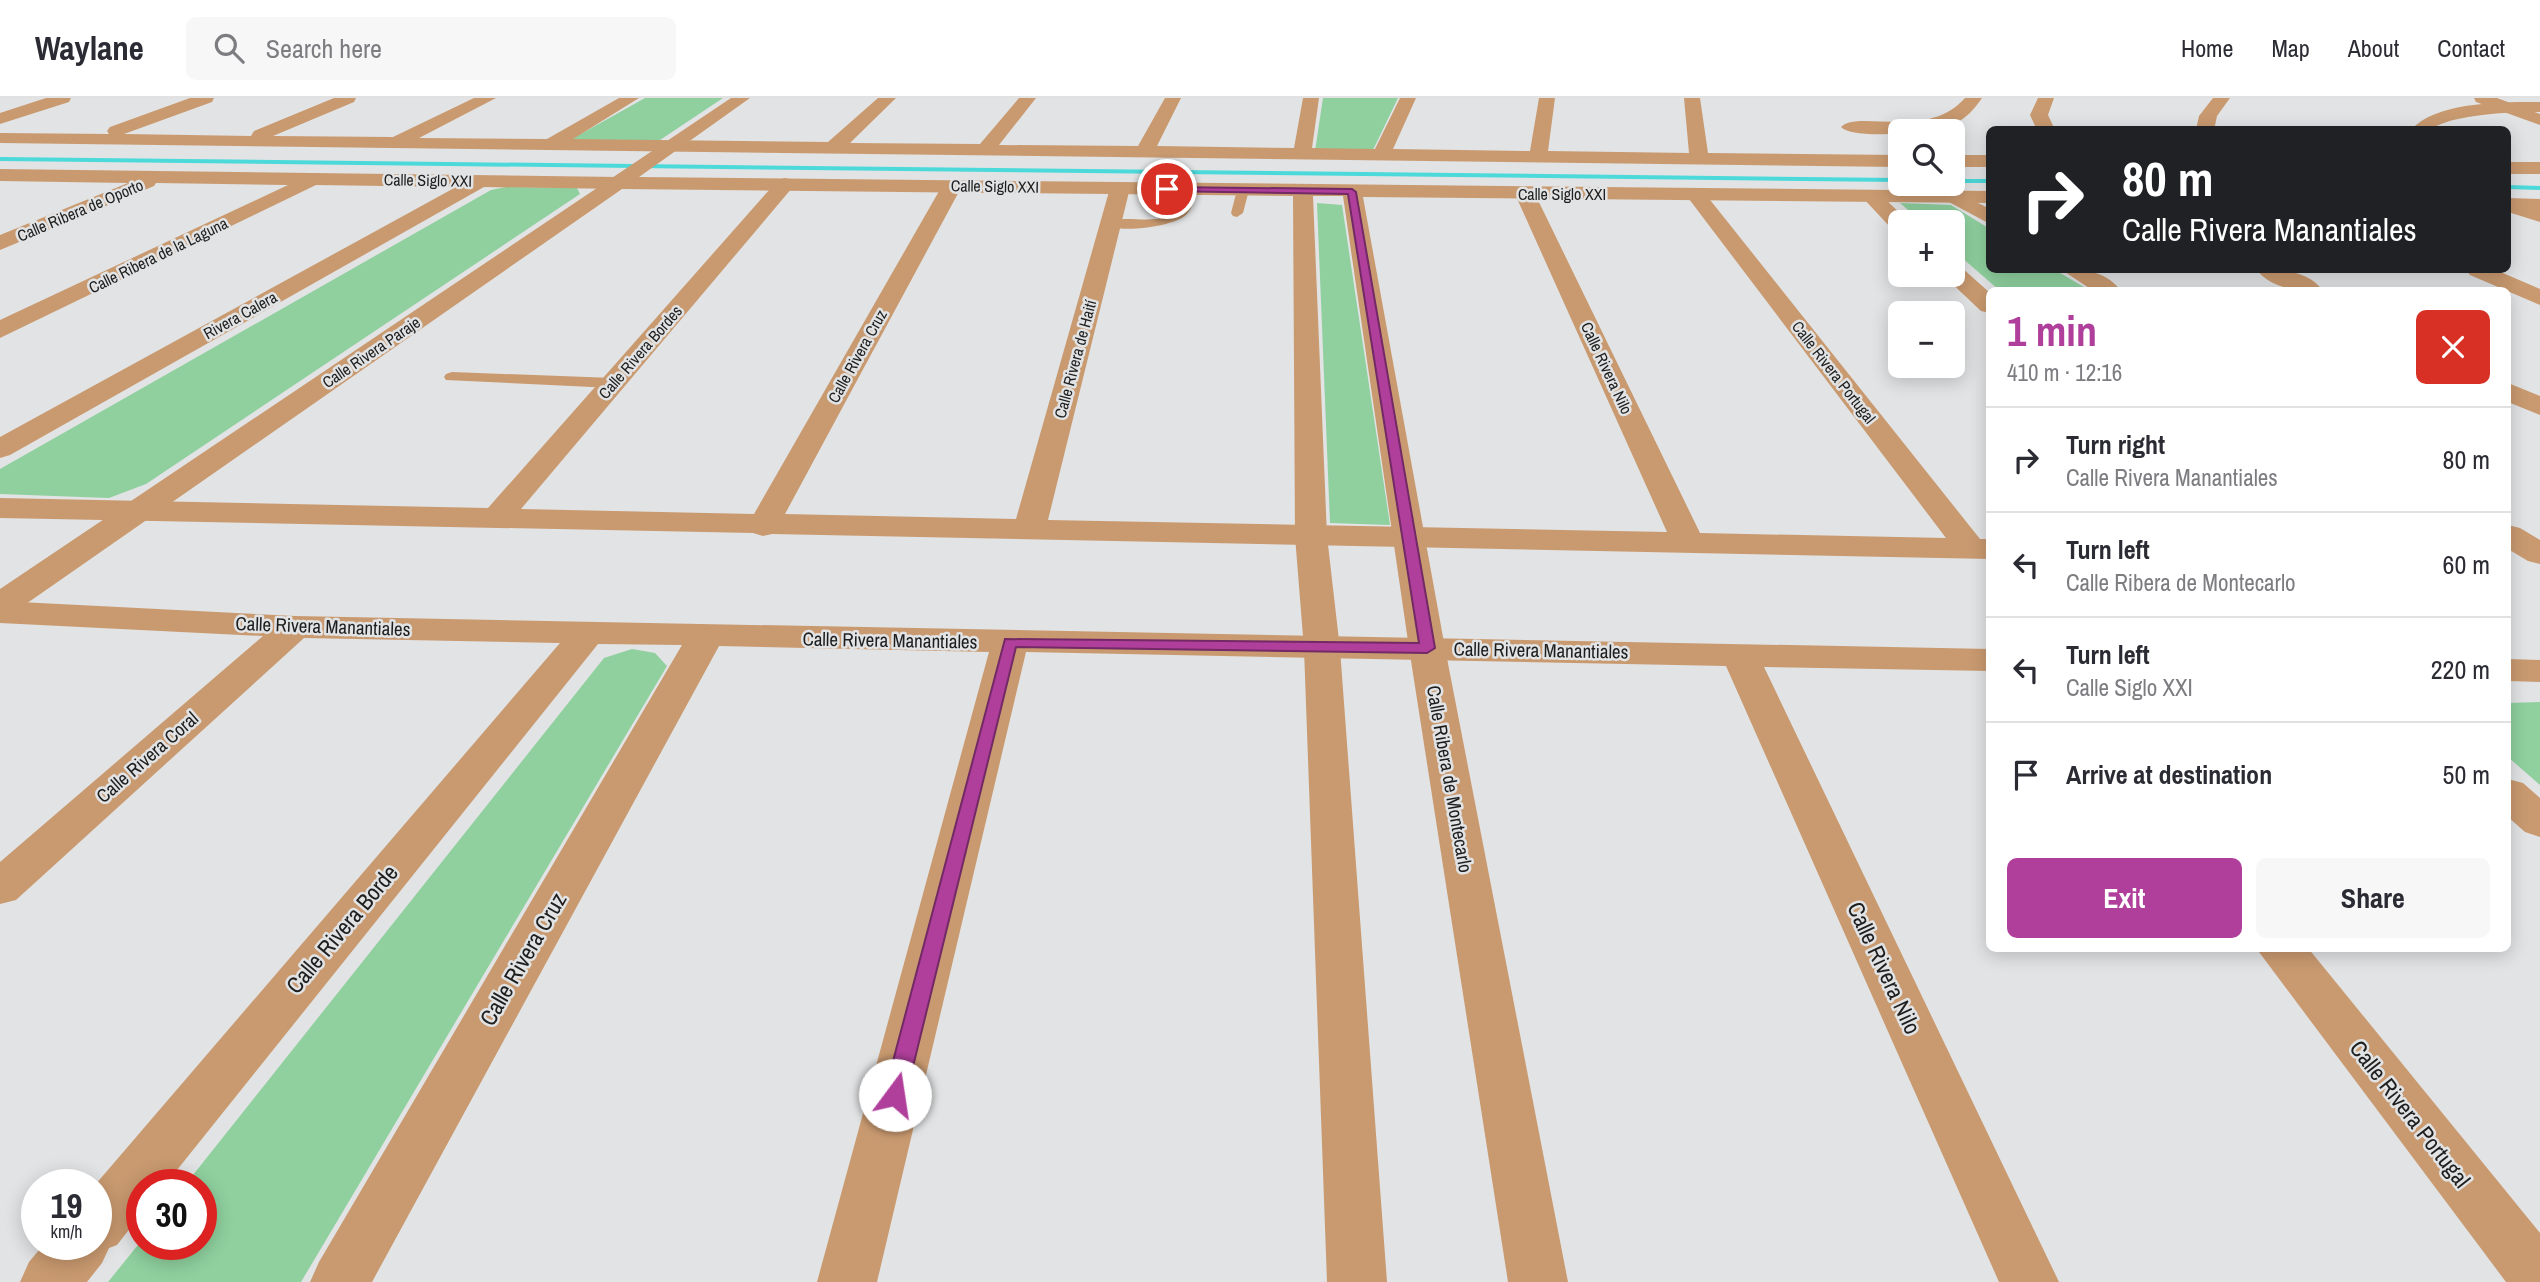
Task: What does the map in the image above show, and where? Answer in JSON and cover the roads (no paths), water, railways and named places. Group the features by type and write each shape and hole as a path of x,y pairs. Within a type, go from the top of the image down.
{"street":[{"path":"0,119 63,98"},
{"path":"95,139 206,98"},
{"path":"244,142 348,98"},
{"path":"393,143 488,98"},
{"path":"550,145 631,98"},
{"name":"Calle Rivera Paraje","path":"0,605 742,98"},
{"path":"833,148 888,98"},
{"path":"984,150 1028,98"},
{"path":"1144,153 1173,98"},
{"name":"Calle Ribera de Montecarlo","path":"1311,98 1410,537 1538,1282"},
{"path":"1381,155 1408,98"},
{"path":"1538,157 1548,98"},
{"path":"1692,98 1699,159"},
{"path":"1850,127 1938,125 1975,98"},
{"path":"2044,126 2039,115 2046,98"},
{"path":"2206,126 2208,116 2222,98"},
{"path":"2482,98 2539,107"},
{"path":"2423,126 2452,116 2508,103"},
{"path":"1841,108 1863,161"},
{"name":"Calle Siglo XXI","path":"0,138 550,145 665,150 833,148 1144,153 1329,176 1525,194 1986,197"},
{"name":"Calle Siglo XXI","path":"0,175 480,181 625,178 785,184 1243,190 1329,176 1381,155 1888,161"},
{"path":"1965,161 1986,162"},
{"path":"2511,168 2540,168"},
{"name":"Calle Ribera de Montecarlo","path":"1329,176 1311,536 1322,649 1357,1282"},
{"name":"Calle Ribera de Oporto","path":"0,243 160,177"},
{"name":"Calle Ribera de la Laguna","path":"0,330 316,179"},
{"name":"Rivera Calera","path":"0,449 480,181"},
{"name":"Calle Rivera Bordes","path":"495,520 785,184"},
{"name":"Calle Rivera Cruz","path":"763,526 952,186"},
{"name":"Calle Rivera de Haití","path":"1030,530 1119,188"},
{"name":"Calle Rivera Nilo","path":"1525,194 1688,542"},
{"name":"Calle Rivera Portugal","path":"1696,195 1980,549"},
{"path":"1872,197 1888,212"},
{"path":"1954,197 1986,216"},
{"path":"2511,205 2540,205"},
{"path":"2511,206 2540,216"},
{"path":"2079,273 2103,287"},
{"path":"2275,273 2304,287"},
{"path":"2486,273 2540,298"},
{"path":"2491,273 2540,285"},
{"path":"1965,283 1986,302"},
{"path":"2511,392 2540,407"},
{"path":"0,508 763,526 1980,549"},
{"path":"2511,537 2540,554"},
{"path":"2511,561 2540,561"},
{"name":"Calle Rivera Manantiales","path":"0,612 295,627 1986,660"},
{"name":"Calle Rivera Coral","path":"0,887 295,627"},
{"name":"Calle Rivera Borde","path":"112,1207 587,633"},
{"name":"Calle Rivera Cruz","path":"340,1282 706,636"},
{"path":"847,1282 1010,642"},
{"name":"Calle Rivera Nilo","path":"1739,654 2029,1282"},
{"path":"2511,670 2540,671"},
{"path":"2511,796 2540,822"},
{"name":"Calle Rivera Portugal","path":"2283,952 2540,1279"},
{"path":"50,1282 68,1260"}],"lane":[{"path":"1110,223 1135,224 1180,214 1186,208 1192,189"},
{"path":"1237,213 1243,190"},
{"path":"452,377 613,383"}],"waterway":[{"path":"0,159 1888,180"},
{"path":"1965,181 1986,181"},
{"path":"2511,187 2540,188"}]}
